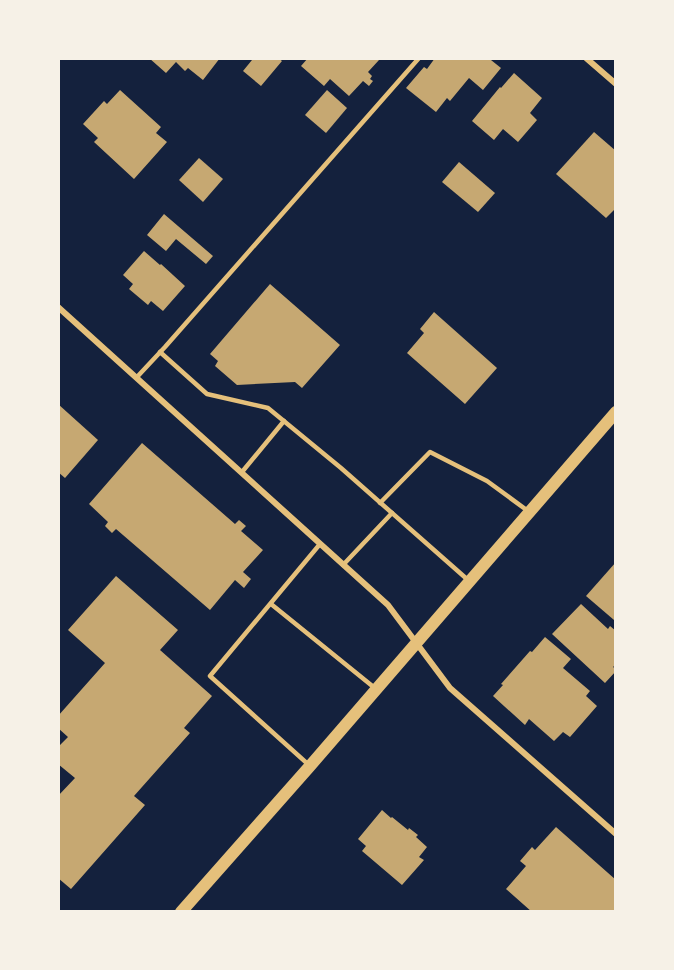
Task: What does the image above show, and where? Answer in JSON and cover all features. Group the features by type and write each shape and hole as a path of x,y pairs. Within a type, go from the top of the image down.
{"main road":[{"path":"181,912 470,582 615,412"}],"street":[{"path":"586,58 615,84"},
{"path":"58,307 388,605 450,688 615,834"}],"lane":[{"path":"137,377 419,58"},
{"path":"160,352 207,394 268,408 380,502 470,582"},
{"path":"242,472 284,421"},
{"path":"380,502 430,452 487,481 529,513"},
{"path":"343,565 392,513"},
{"path":"310,766 210,676 320,544"},
{"path":"270,604 376,690"}],"building":[{"path":"149,58 220,58 203,80 188,68 185,71 176,62 166,73"},
{"path":"251,58 278,58 282,61 261,86 243,71 252,60"},
{"path":"308,58 377,58 379,60 368,72 373,81 369,86 363,81 349,96 330,79 324,86 301,66"},
{"path":"435,58 492,58 491,60 501,68 483,90 469,78 450,101 447,98 436,112 406,88 424,67 427,69"},
{"path":"514,73 542,98 530,113 537,120 518,142 503,129 494,140 472,121"},
{"path":"120,90 161,127 156,133 167,142 134,179 94,142 98,138 83,124 104,101 107,104"},
{"path":"327,90 347,108 326,133 305,115"},
{"path":"594,132 616,151 616,208 606,218 556,174"},
{"path":"199,158 223,179 203,202 179,180"},
{"path":"459,162 495,193 478,212 442,182"},
{"path":"164,214 213,256 206,264 176,239 166,251 147,235"},
{"path":"144,251 185,286 163,311 151,301 148,305 129,289 133,284 123,275"},
{"path":"270,284 340,345 302,388 295,382 237,385 215,366 218,361 210,354"},
{"path":"434,312 497,368 465,404 407,353 424,333 420,329"},
{"path":"58,404 98,440 65,478 58,472"},
{"path":"142,443 235,524 239,520 246,526 241,531 263,550 243,572 251,579 244,588 235,580 210,610 116,529 112,533 105,526 108,522 89,504"},
{"path":"616,562 616,619 614,620 586,596"},
{"path":"116,576 178,630 160,650 212,696 184,728 190,733 134,796 145,805 71,889 58,878 58,796 75,778 58,764 58,747 68,737 58,728 58,716 105,663 68,630"},
{"path":"581,604 608,629 610,626 616,631 616,664 613,667 616,671 605,683 552,634"},
{"path":"545,637 571,659 563,668 590,691 586,696 597,706 570,737 563,732 554,741 529,719 525,725 493,696 530,651 532,652"},
{"path":"382,810 418,835 416,837 427,847 419,857 424,860 402,885 362,851 366,846 358,839"},
{"path":"556,827 616,880 616,912 532,912 506,889 526,866 520,861 532,847 535,850"}]}
